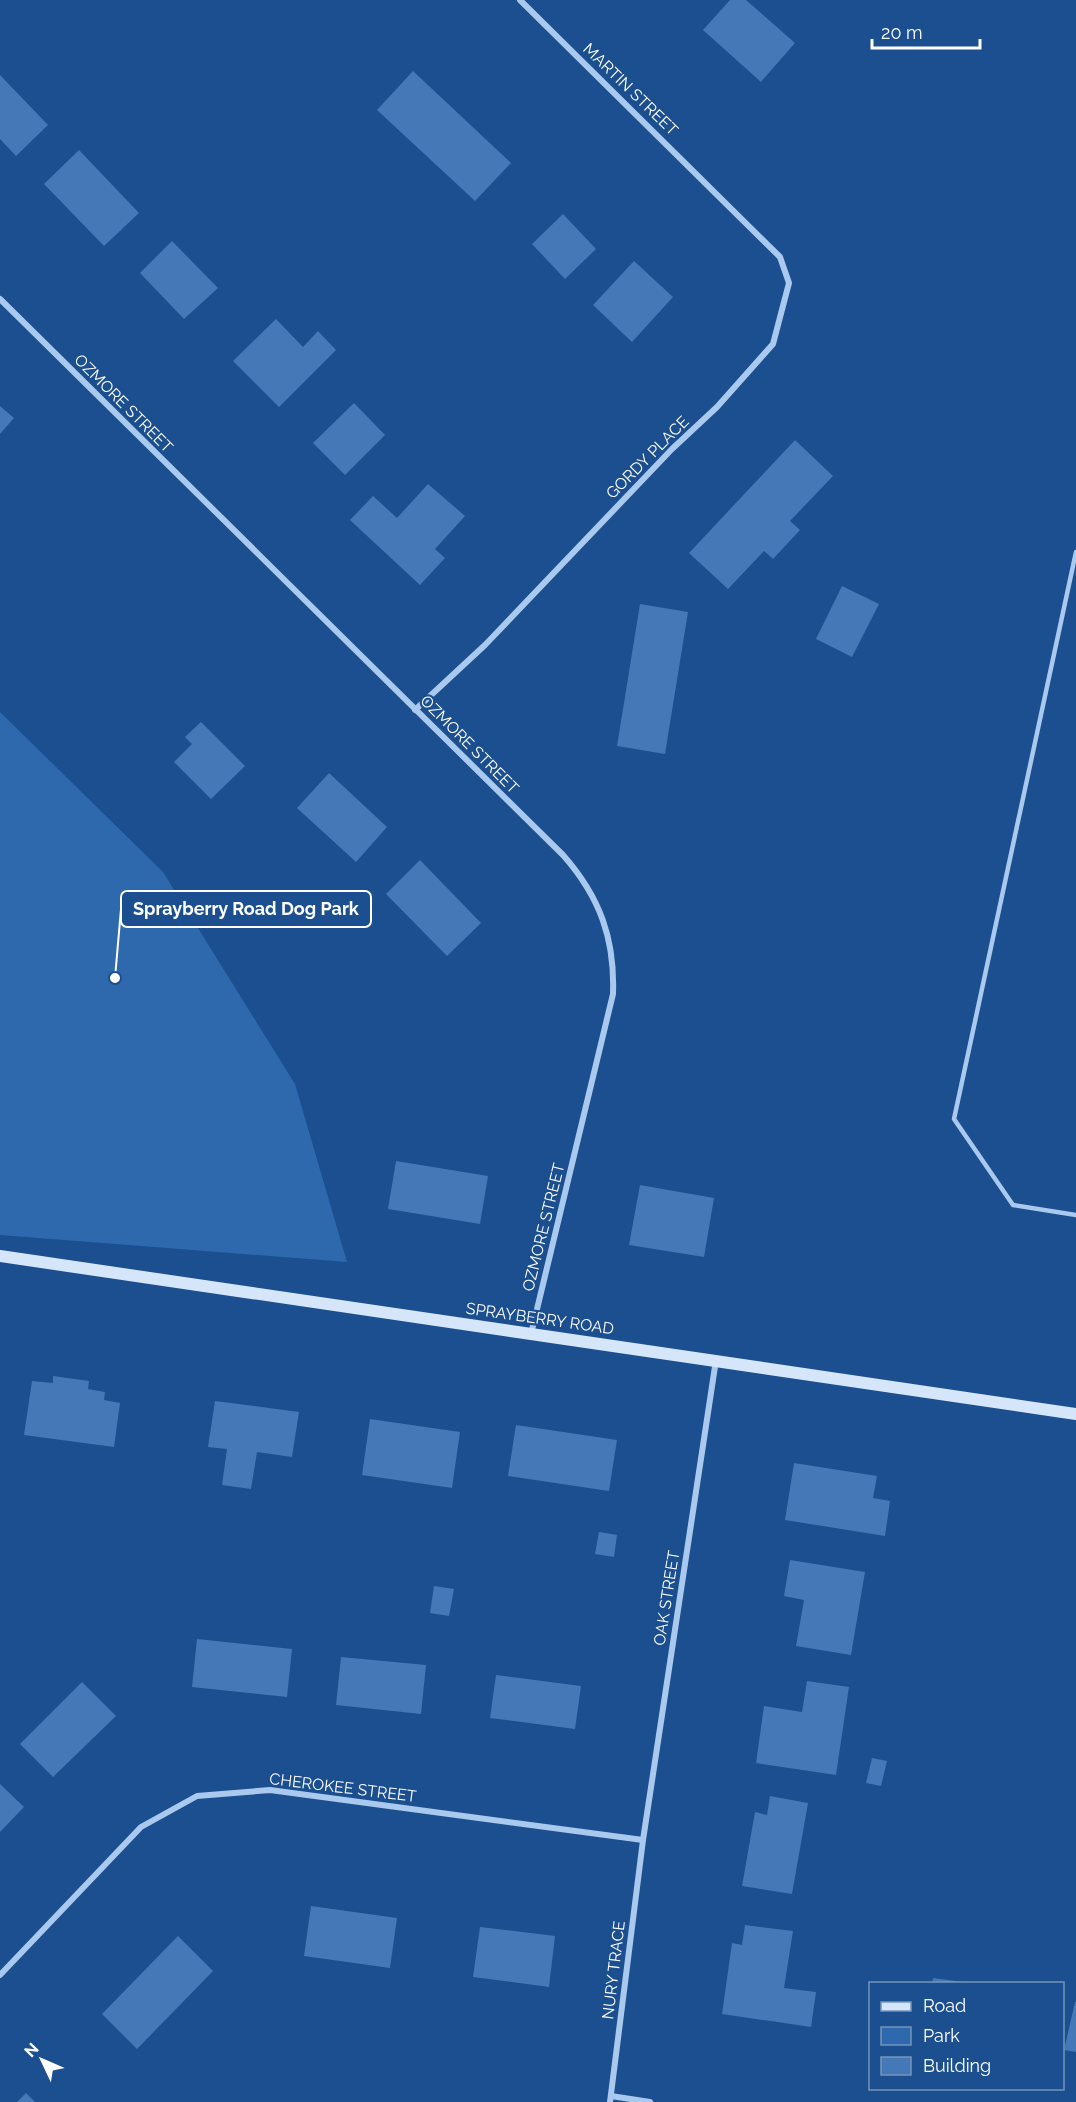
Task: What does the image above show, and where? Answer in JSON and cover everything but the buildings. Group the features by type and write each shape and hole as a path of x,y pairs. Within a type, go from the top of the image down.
{"street":[{"name":"MARTIN STREET","path":"520,0 723,197"},
{"name":"GORDY PLACE","path":"415,710 485,645 672,449 717,407 773,344 789,283 780,256 723,197"},
{"name":"OZMORE STREET","path":"0,299 580,874 598,907 608,933 614,962 614,994 531,1334"},
{"name":"SPRAYBERRY ROAD","path":"0,1256 716,1359 1076,1414"},
{"name":"OAK STREET","path":"643,1840 716,1359"},
{"name":"CHEROKEE STREET","path":"0,1975 141,1827 197,1796 270,1790 643,1840"},
{"name":"NURY TRACE","path":"610,2099 643,1840"},
{"path":"610,2099 650,2102"}],"lane":[{"path":"1076,552 954,1119 1013,1205 1076,1215"}],"green space":[{"path":"0,712 163,872 295,1084 347,1262 0,1235"}],"place":[{"name":"Sprayberry Road Dog Park","path":"115,978"}]}
